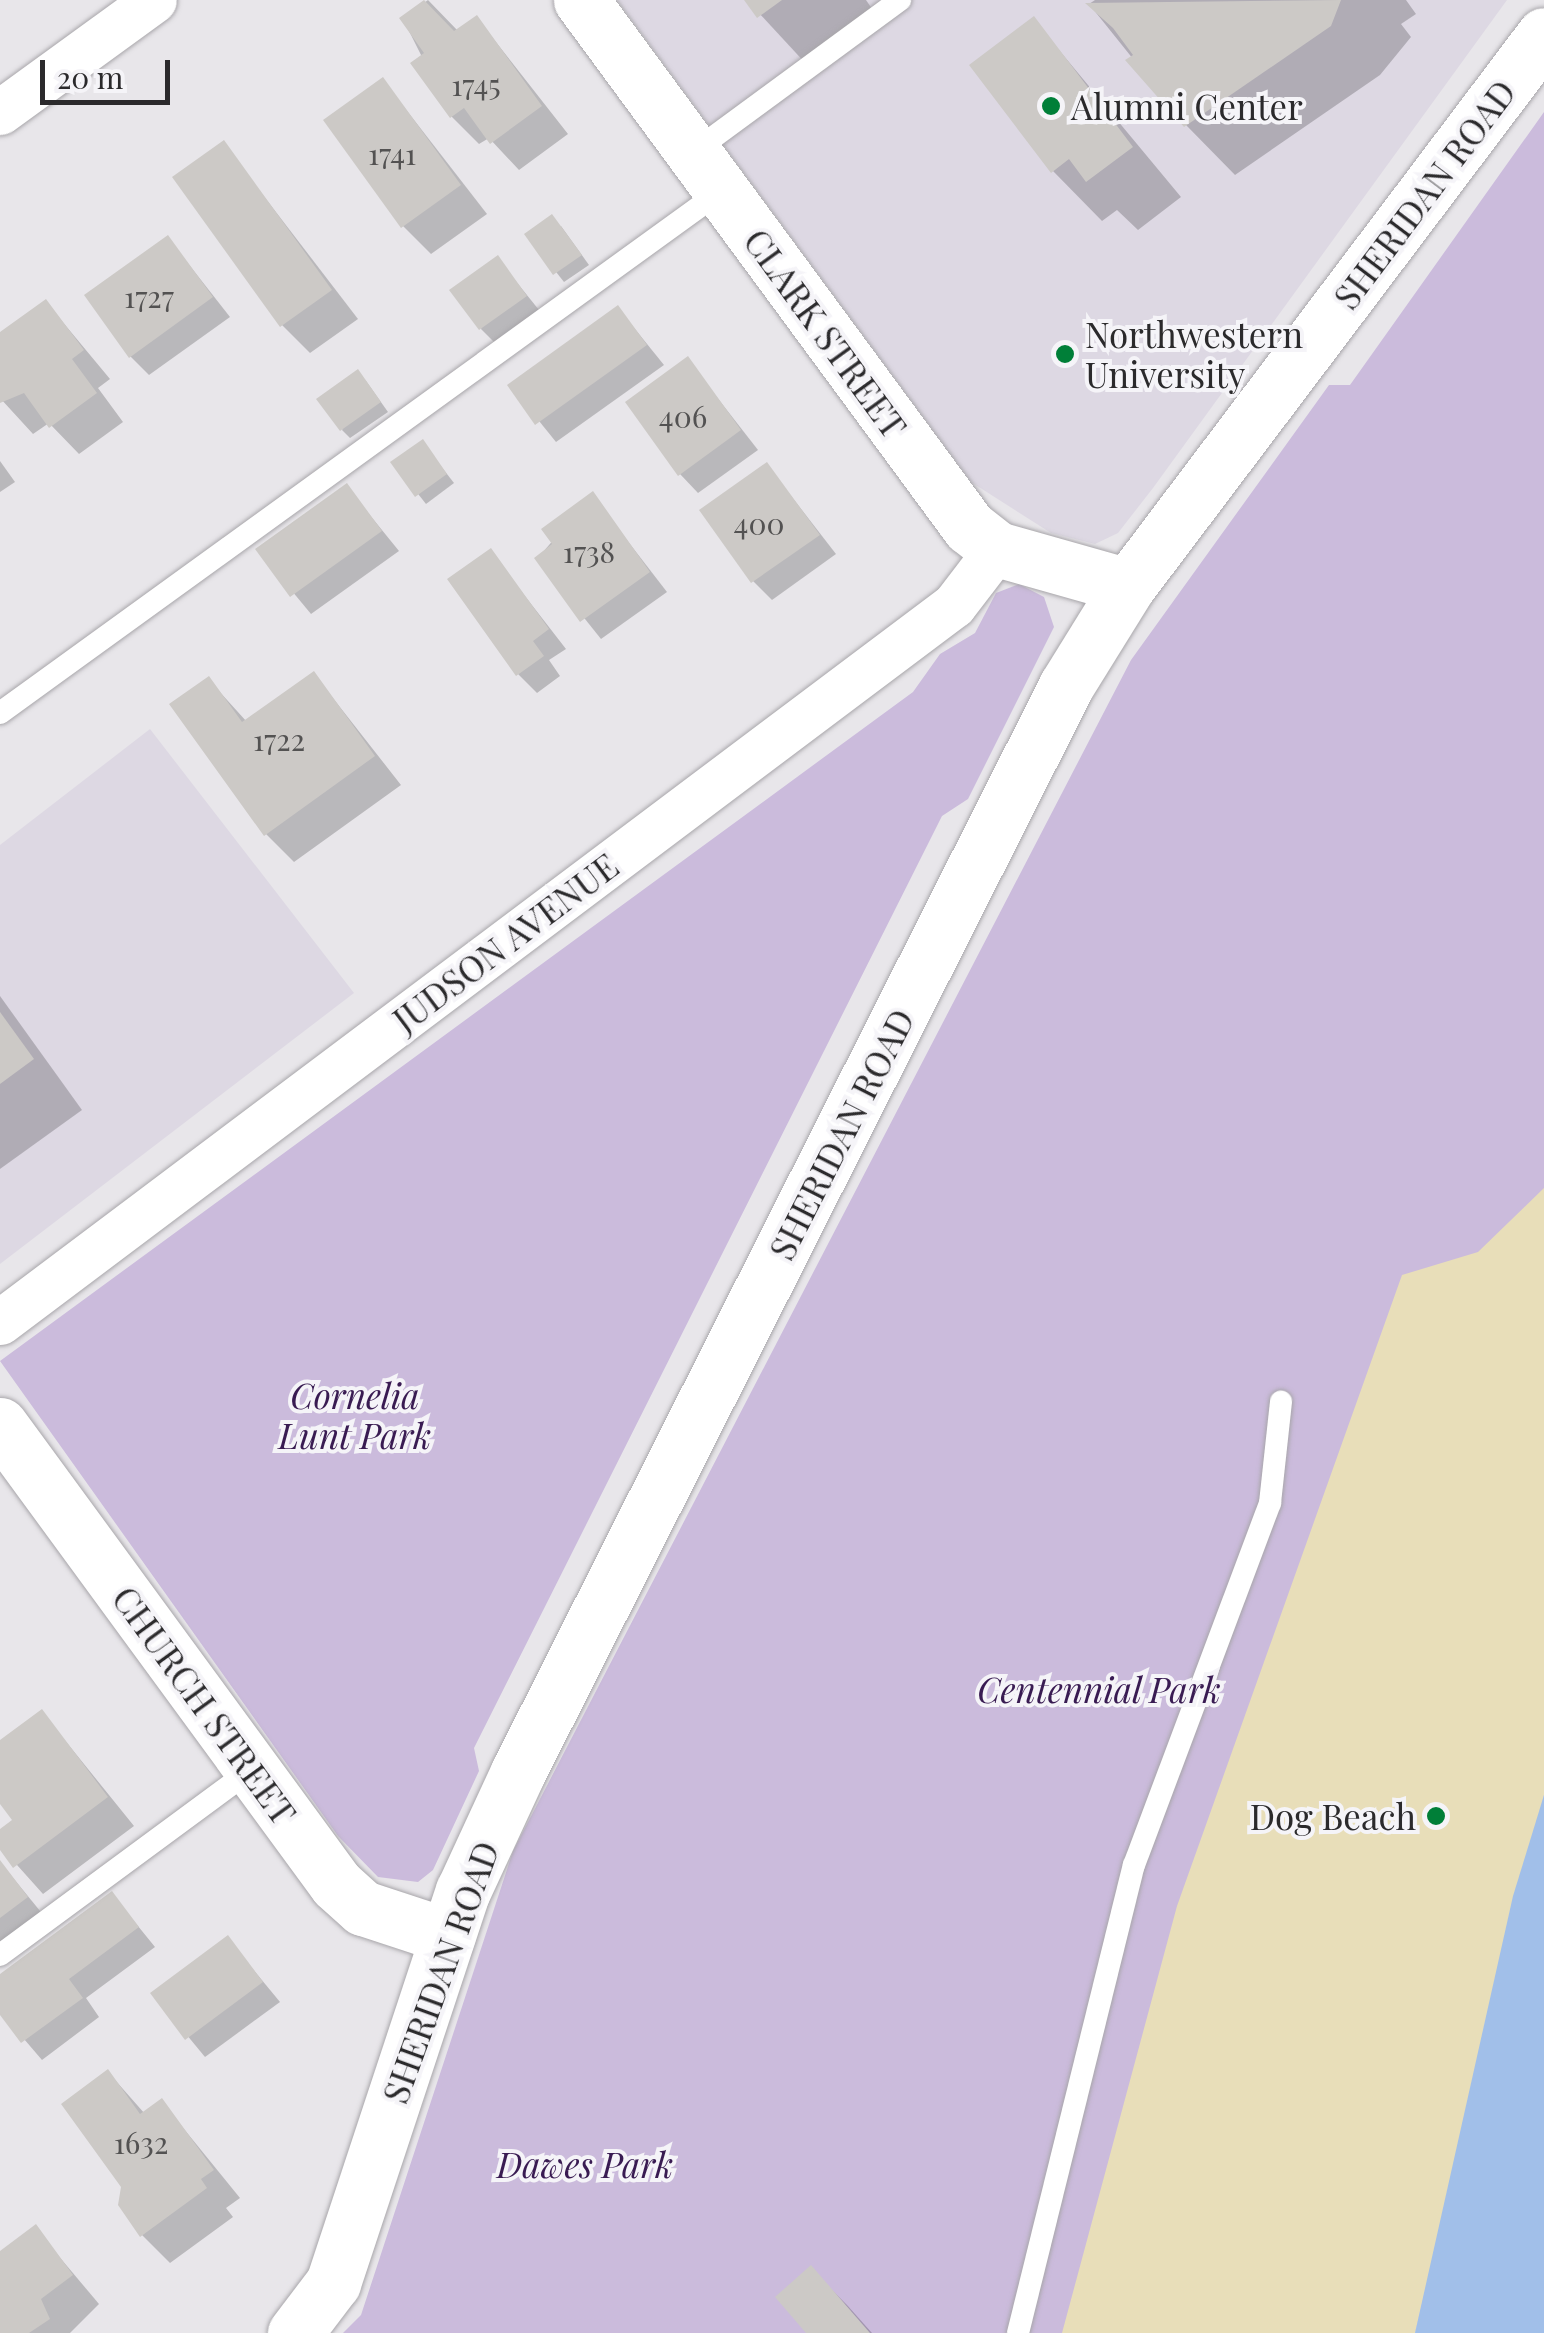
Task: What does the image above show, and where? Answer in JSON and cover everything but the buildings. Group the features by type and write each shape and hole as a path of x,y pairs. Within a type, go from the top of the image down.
{"main road":[{"name":"CLARK STREET","path":"581,0 970,527 997,549 1128,586"},
{"name":"SHERIDAN ROAD","path":"295,2333 334,2308 448,1936 564,1682 1066,686 1128,586 1544,35"},
{"name":"CHURCH STREET","path":"0,1425 252,1770 363,1908 448,1936"}],"street":[{"path":"0,112 154,0"},
{"name":"JUDSON AVENUE","path":"0,1322 954,605 997,549"}],"lane":[{"path":"0,713 707,171 900,0"},
{"path":"1018,2333 1134,1866 1270,1503 1280,1402"},
{"path":"0,1954 252,1770"}],"shaded area":[{"name":"Northwestern University","path":"617,0 1507,0 1153,488 1118,533 1095,544 1051,533 971,482"},
{"path":"150,729 354,993 0,1264 0,845"}],"green space":[{"name":"Centennial Park","path":"1544,112 1544,1795 1415,2333 343,2333 361,2315 513,1851 1131,660 1329,385 1350,385"},
{"name":"Cornelia Lunt Park","path":"1019,584 1044,597 1054,627 968,799 942,816 474,1748 479,1771 433,1870 418,1882 378,1877 338,1836 0,1361 913,692 940,654 975,633 996,593"}],"sand":[{"path":"1544,1188 1544,1795 1415,2333 1062,2333 1177,1906 1402,1275 1478,1252"}],"water":[{"path":"1544,1795 1544,2333 1415,2333 1513,1896"}],"place":[{"name":"Alumni Center","path":"1051,106"},
{"name":"Northwestern University","path":"1065,354"},
{"name":"Dog Beach","path":"1436,1816"}],"park label":[{"name":"Dawes Park","path":"585,2164"}]}
